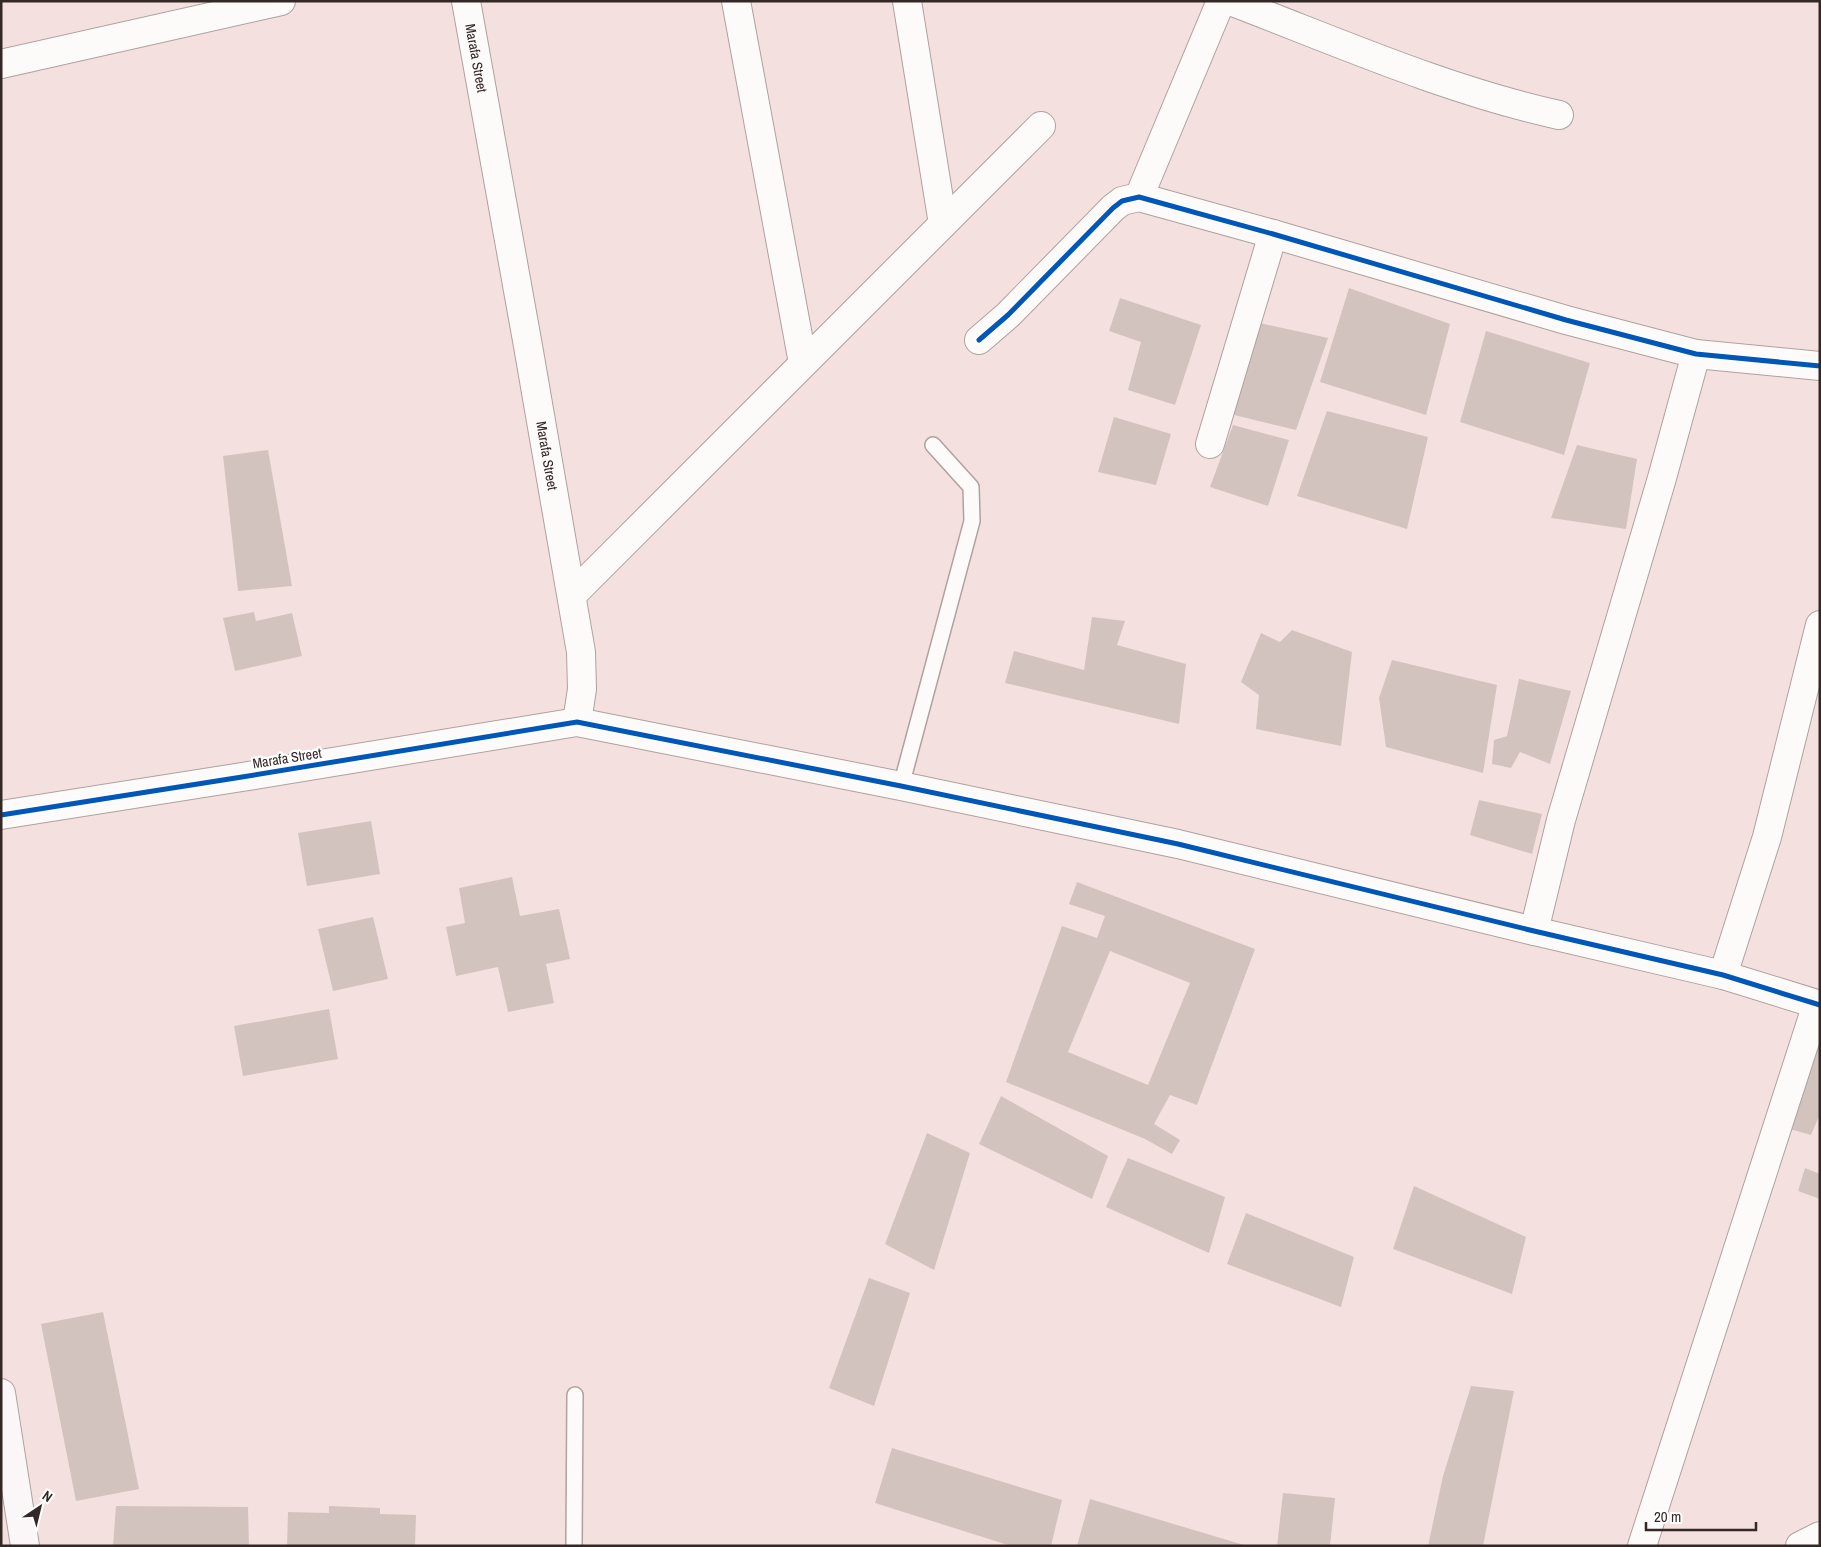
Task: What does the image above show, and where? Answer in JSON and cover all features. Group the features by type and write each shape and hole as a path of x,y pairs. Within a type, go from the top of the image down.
{"main road":[{"path":"1,1393 25,1546"}],"street":[{"path":"1,64 280,1"},
{"name":"Marafa Street","path":"1,815 576,722 582,689 581,662 572,594 466,1"},
{"path":"736,1 803,363"},
{"path":"907,1 943,224"},
{"path":"1139,197 1221,1"},
{"path":"1230,1 1461,88 1559,115"},
{"path":"572,594 1042,126"},
{"path":"978,340 1008,315 1113,208 1122,201 1139,197 1566,320 1696,354 1820,366"},
{"path":"1210,444 1272,234"},
{"path":"1534,931 1561,820 1662,478 1696,354"},
{"path":"1723,975 1767,837 1820,625"},
{"path":"576,722 902,786 1178,844 1723,975 1818,1005 1642,1546"},
{"path":"1800,1546 1820,1536"}],"lane":[{"path":"902,786 972,521 971,487 934,445"},
{"path":"574,1546 575,1394"}],"building":[{"path":"1349,288 1450,324 1426,415 1320,382"},
{"path":"1120,298 1201,325 1175,405 1128,390 1141,342 1109,331"},
{"path":"1251,321 1328,338 1296,430 1222,412"},
{"path":"1486,331 1590,363 1564,455 1460,422"},
{"path":"1327,411 1428,437 1407,529 1297,496"},
{"path":"1114,417 1171,434 1156,485 1098,472"},
{"path":"1233,425 1289,440 1268,506 1210,487"},
{"path":"1577,445 1637,459 1626,529 1551,518"},
{"path":"268,450 292,586 238,591 223,456"},
{"path":"254,612 256,621 292,613 302,656 235,671 223,618"},
{"path":"1092,617 1125,621 1117,645 1186,664 1179,724 1005,683 1014,651 1084,670"},
{"path":"1292,630 1352,652 1341,746 1256,729 1259,695 1241,682 1261,633 1280,642"},
{"path":"1392,660 1497,685 1483,773 1386,747 1379,698"},
{"path":"1519,679 1571,691 1550,764 1520,752 1511,768 1492,764 1494,740 1507,736"},
{"path":"1479,800 1542,814 1532,854 1470,835"},
{"path":"371,821 380,874 307,886 298,833"},
{"path":"512,877 520,916 559,909 570,959 546,964 554,1003 508,1012 498,967 456,976 446,927 465,923 459,888"},
{"path":"1077,882 1255,949 1197,1105 1170,1095 1154,1124 1180,1140 1172,1154 1145,1139 1006,1082 1062,926 1097,938 1105,916 1069,904","holes":["1110,951 1190,983 1148,1085 1068,1052"]},
{"path":"373,917 388,979 333,991 318,929"},
{"path":"329,1009 338,1059 243,1076 234,1026"},
{"path":"1813,1041 1820,1044 1820,1114 1811,1135 1779,1126"},
{"path":"1001,1096 1108,1156 1092,1199 979,1144"},
{"path":"927,1133 970,1153 934,1270 885,1244"},
{"path":"1128,1158 1225,1197 1209,1253 1106,1207"},
{"path":"1805,1168 1820,1174 1820,1199 1798,1191"},
{"path":"1414,1186 1526,1237 1512,1294 1393,1249"},
{"path":"1246,1213 1354,1257 1341,1307 1227,1264"},
{"path":"869,1278 910,1293 874,1406 829,1388"},
{"path":"103,1312 139,1489 76,1501 41,1324"},
{"path":"1471,1386 1514,1391 1483,1546 1428,1546 1443,1476"},
{"path":"892,1448 1062,1500 1051,1546 1011,1546 875,1503"},
{"path":"1283,1493 1335,1498 1330,1546 1277,1546"},
{"path":"1090,1499 1244,1545 1244,1546 1077,1546"},
{"path":"116,1506 248,1507 249,1546 113,1546"},
{"path":"329,1506 380,1508 380,1514 416,1515 415,1546 287,1546 288,1512 329,1513"}],"cycle path":[{"path":"979,340 1008,315 1113,208 1122,201 1139,197 1273,234 1566,320 1696,354 1820,366"},
{"path":"1,815 577,722 901,786 1178,844 1723,975 1820,1005"}]}
